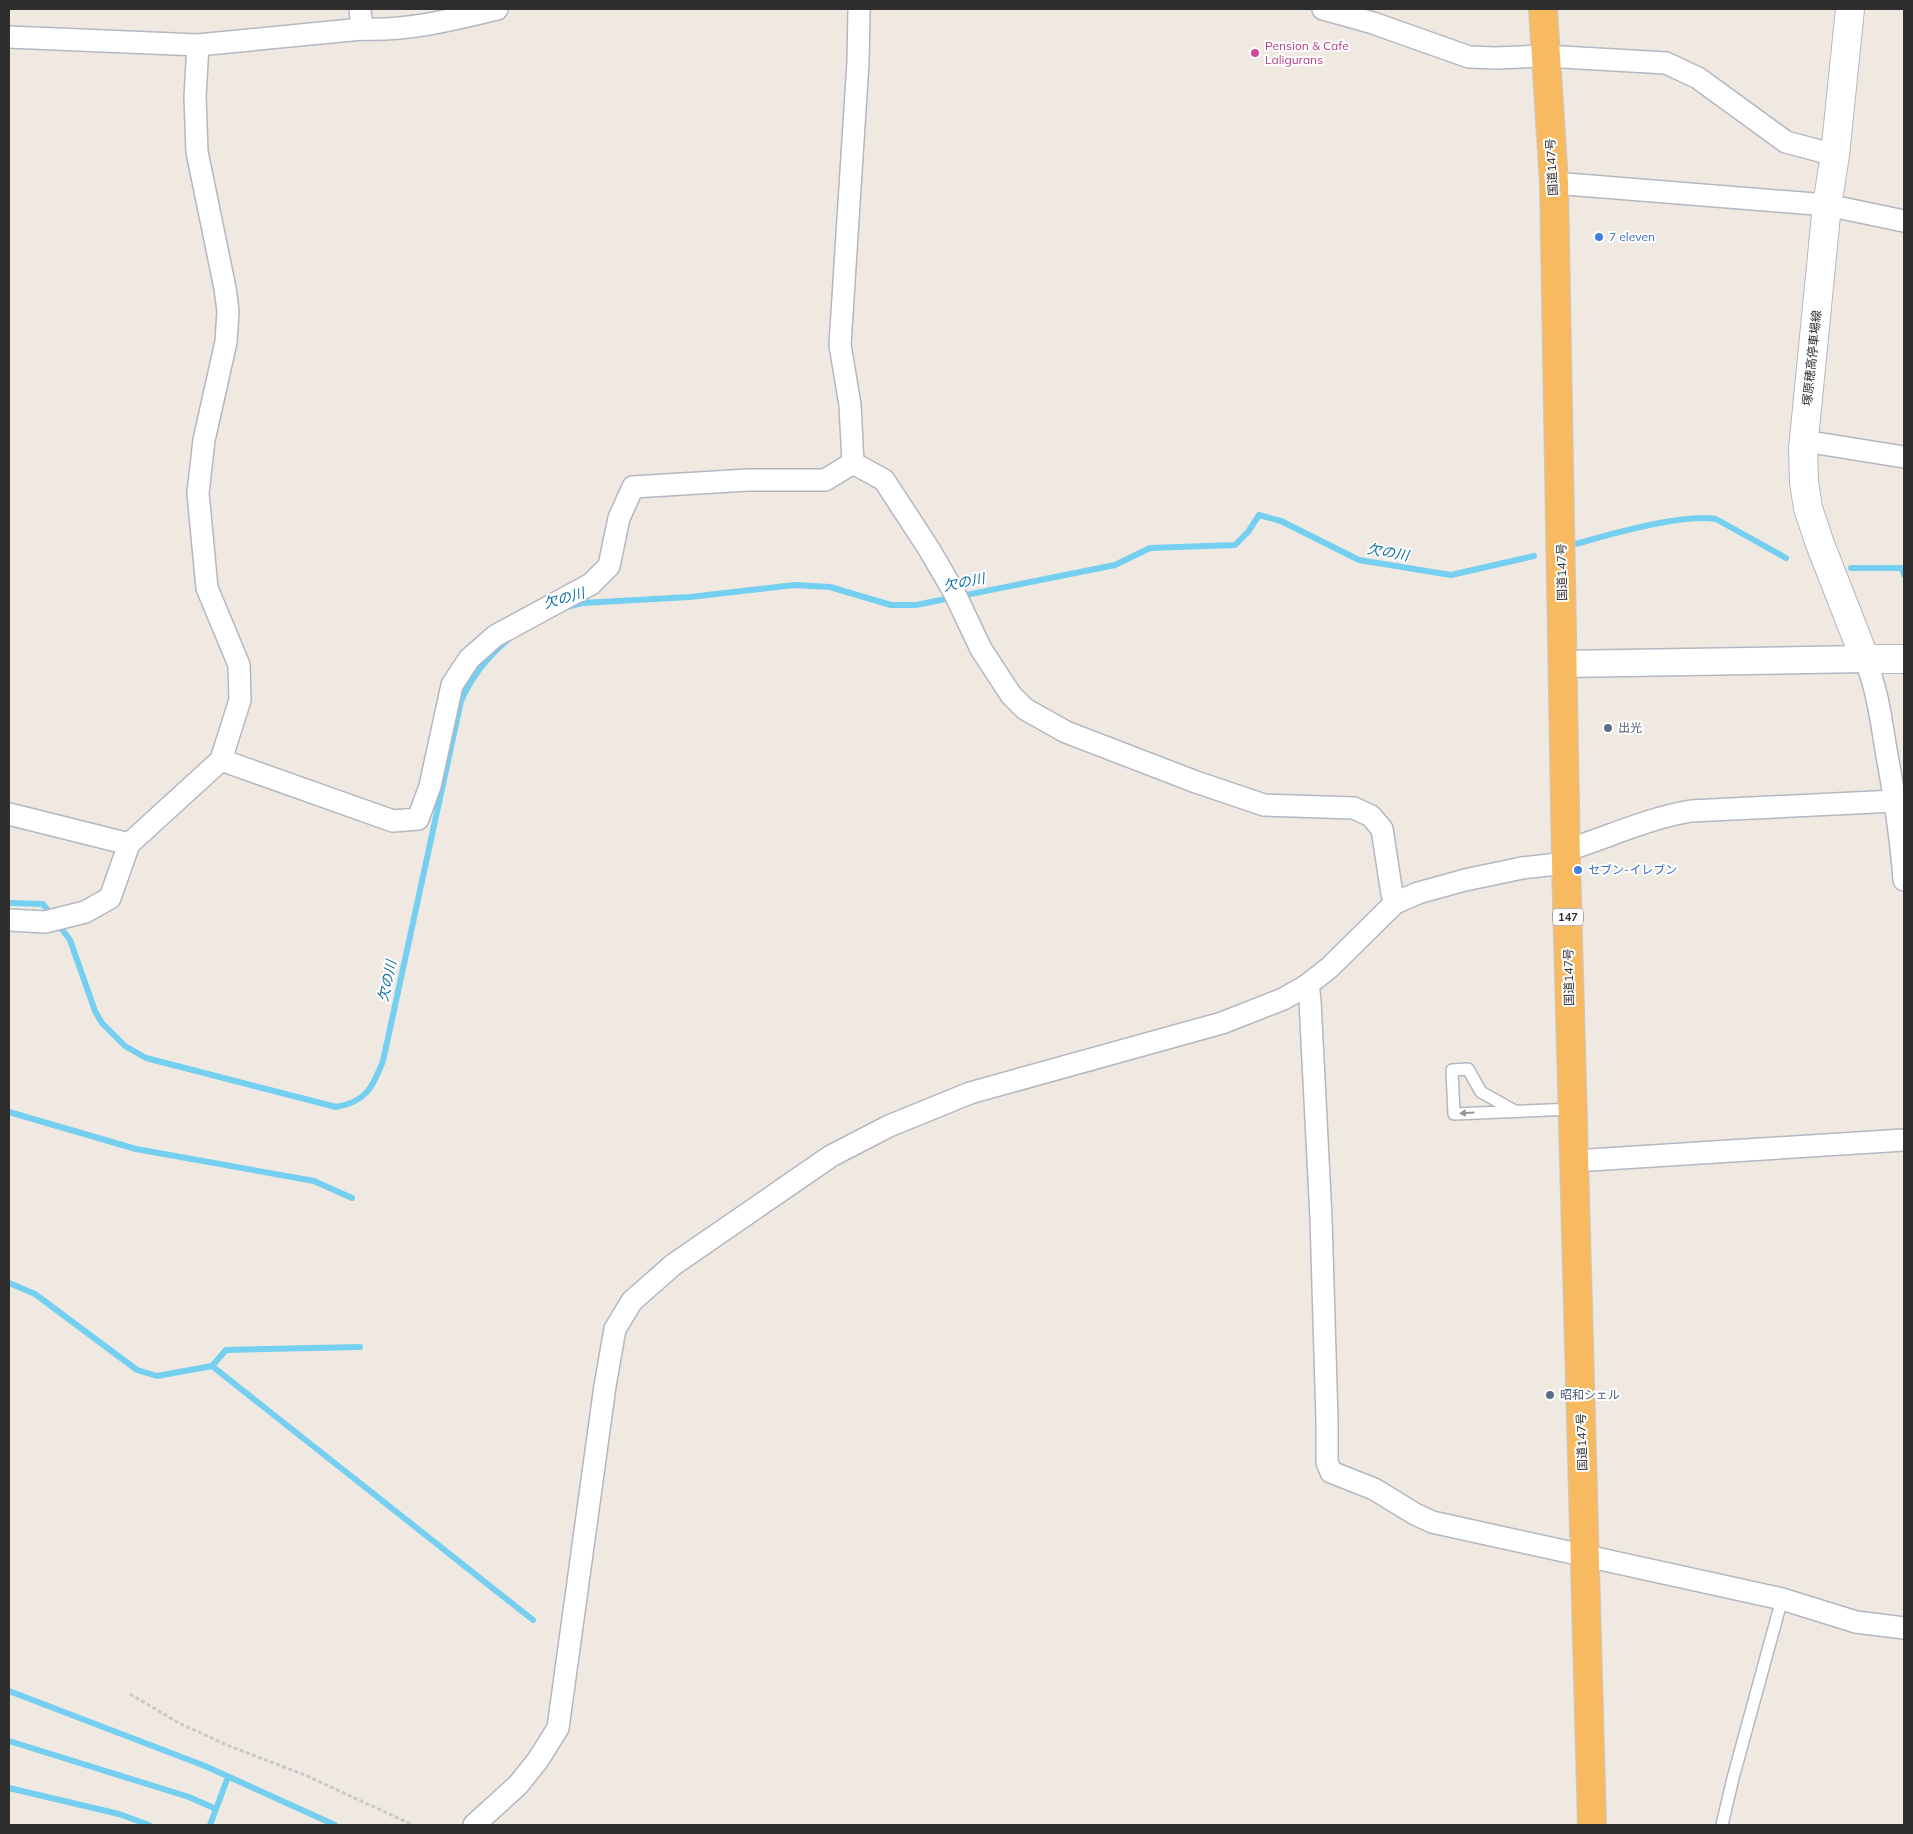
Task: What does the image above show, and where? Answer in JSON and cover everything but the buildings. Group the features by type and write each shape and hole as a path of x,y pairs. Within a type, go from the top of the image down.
{"highway":[{"name":"国道147号","path":"1543,9 1554,183 1574,1161 1592,1825"}],"main road":[{"name":"塚原穂高停車場線","path":"1850,9 1835,155 1827,205 1804,441 1804,482 1808,508 1820,544 1865,659"},
{"path":"1865,659 1904,659"}],"street":[{"path":"9,37 198,45 361,19 384,30 443,22 497,9"},
{"path":"853,464 850,405 840,345 858,62 859,9"},
{"path":"1323,9 1373,23 1469,57 1545,56 1666,63 1698,78 1786,142 1835,155"},
{"path":"9,920 55,920 85,912 110,898 130,844 221,760 240,700 239,665 207,588 198,493 204,440 226,342 228,311 197,152 195,98 198,45"},
{"path":"1554,183 1827,205 1904,221"},
{"path":"1804,441 1904,457"},
{"path":"853,464 884,480 929,549 954,592 981,649 1011,695 1025,709 1066,732 1196,782 1264,805 1354,808 1371,816 1382,829 1395,903"},
{"path":"221,760 393,821 418,819 430,786 452,685 469,659 495,636 591,584 609,566 619,518 633,486 748,480 825,480 853,464"},
{"path":"1563,664 1865,659 1874,682 1903,845 1904,880"},
{"path":"474,1825 518,1785 538,1760 558,1728 588,1496 615,1329 632,1300 673,1266 831,1156 889,1126 970,1093 1222,1023 1283,998 1306,986 1329,968 1395,903 1418,893 1567,856 1602,839 1670,814 1691,811 1895,801"},
{"path":"9,814 130,844"},
{"path":"1306,986 1310,1001 1320,1188 1327,1401 1327,1462 1331,1472 1374,1489 1432,1522 1782,1599 1856,1622 1904,1628"},
{"path":"1574,1161 1904,1140"}],"lane":[{"path":"1516,1111 1481,1092 1468,1069 1452,1070 1454,1114 1573,1109"},
{"path":"1722,1825 1782,1599"}],"path":[{"path":"130,1694 187,1727 229,1746 306,1775 413,1825"}],"waterway":[{"name":"欠の川","path":"567,607 582,603 690,597 794,585 830,587 891,605 916,605 1115,565 1150,548 1235,545 1248,532 1259,515 1281,521 1359,560 1451,575 1534,556"},
{"name":"欠の川","path":"1576,544 1646,526 1702,518 1716,519 1786,558"},
{"name":"欠の川","path":"1851,568 1902,568 1904,575"},
{"name":"欠の川","path":"9,903 43,904 70,940 95,1011 102,1023 125,1046 146,1058 336,1107 355,1101 372,1086 383,1061 461,701 481,667 509,639"},
{"path":"9,1112 136,1149 314,1181 352,1198"},
{"path":"9,1283 35,1294 137,1370 157,1376 212,1366 533,1620"},
{"path":"212,1366 226,1350 360,1347"},
{"path":"9,1691 205,1766 335,1825"},
{"path":"9,1741 189,1797 216,1809 210,1825"},
{"path":"216,1809 228,1777"},
{"path":"9,1788 119,1814 149,1825"}],"place":[{"name":"Pension & Cafe Laligurans","path":"1255,53"},
{"name":"7 eleven","path":"1599,237"},
{"name":"出光","path":"1608,728"},
{"name":"セブン-イレブン","path":"1578,870"},
{"name":"昭和シェル","path":"1550,1395"}]}
